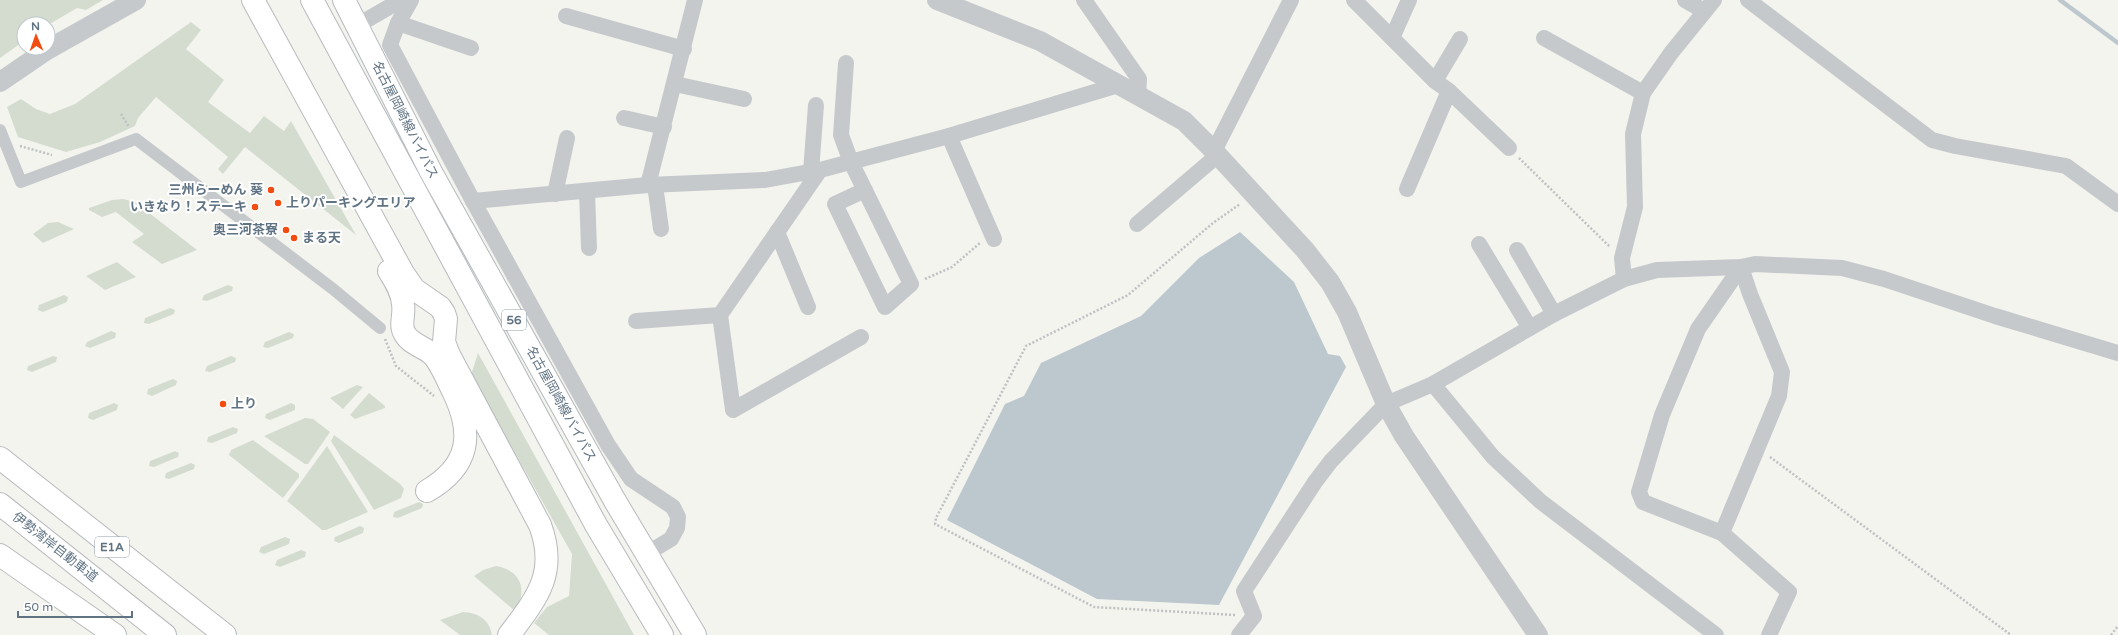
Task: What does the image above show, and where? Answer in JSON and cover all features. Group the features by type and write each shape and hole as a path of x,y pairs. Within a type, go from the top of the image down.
{"main road":[{"path":"238,0 397,284 403,305 402,320 404,333 413,342 426,349 433,355 442,367 461,406 466,432 462,456 449,477 427,491"},
{"path":"254,0 403,273 414,289 440,307 444,313 446,319 444,342 449,355 540,525 547,551 545,578 535,601 509,635"},
{"name":"名古屋岡崎線バイパス","path":"312,0 596,525 662,635"},
{"name":"名古屋岡崎線バイパス","path":"344,0 358,25 431,172 646,554 695,635"},
{"name":"E1A","path":"0,458 225,635"},
{"name":"伊勢湾岸自動車道","path":"0,504 165,635"},
{"path":"0,555 115,635"}],"street":[{"path":"0,82 47,50 136,0"},
{"path":"358,25 401,0"},
{"path":"411,0 398,23 390,45 473,201 608,445 631,479 673,508 678,517 677,528 671,539 646,554"},
{"path":"661,229 652,185 664,127 695,0"},
{"path":"937,0 971,6 1040,41 1184,121 1216,153 1305,250 1330,282 1347,312 1386,404 1438,489 1538,635"},
{"path":"1084,0 1139,79 1138,96"},
{"path":"1137,224 1216,153 1291,0"},
{"path":"1354,0 1435,81 1449,91 1509,148"},
{"path":"1392,38 1409,0"},
{"path":"1624,279 1622,258 1635,207 1633,134 1643,93 1671,53 1709,6 1685,0"},
{"path":"1748,0 1932,140 1955,146 2066,166 2118,204"},
{"path":"566,16 684,49"},
{"path":"398,23 471,48"},
{"path":"1435,81 1460,38"},
{"path":"1544,38 1643,93"},
{"path":"846,63 841,135 851,162 911,284 885,307 835,204 865,190"},
{"path":"675,84 744,99"},
{"path":"473,201 652,185 765,180 816,171 949,136 1118,85"},
{"path":"1407,189 1449,91"},
{"path":"816,105 816,171 777,232 720,315 733,410 861,337"},
{"path":"624,118 664,127"},
{"path":"2,135 21,182 136,139 333,289 380,328"},
{"path":"949,136 992,236"},
{"path":"554,194 567,138"},
{"path":"587,192 589,248"},
{"path":"777,232 808,307"},
{"path":"1478,244 1530,328"},
{"path":"1517,250 1554,314"},
{"path":"1239,635 1254,616 1244,591 1315,482 1331,461 1386,404 1433,384 1554,314 1624,279 1657,270 1741,267 1756,264 1842,268 1899,284 1995,316 2118,353"},
{"path":"1722,533 1779,396 1782,372 1750,294 1741,267"},
{"path":"1741,267 1698,328 1662,415 1639,492 1643,502 1722,533 1789,592 1769,635"},
{"path":"636,321 720,315"},
{"path":"1433,384 1493,457 1540,501 1716,635"}],"path":[{"path":"2,135 74,162"},
{"path":"1509,148 1622,258"},
{"path":"1253,194 1214,223 1128,295 1026,346 936,518 935,524 1094,606 1119,610 1254,616"},
{"path":"911,284 952,267 992,236"},
{"path":"380,328 396,366 440,401"},
{"path":"1758,448 2011,635"},
{"path":"2111,635 2118,626"}],"shaded area":[{"path":"0,0 103,0 86,10 77,8 56,20 56,16 16,16 16,47 0,58"},
{"path":"191,22 201,30 186,49 224,80 208,102 250,133 264,116 284,131 291,121 356,235 245,147 223,174 218,169 228,157 156,97 138,118 135,126 100,142 66,152 18,137 7,107 21,99 36,109 50,114 75,104"},
{"path":"123,199 135,202 197,250 162,264 132,242 144,234 116,212 102,217 89,210 89,208 112,200"},
{"path":"58,222 74,229 43,243 33,234 48,223"},
{"path":"1240,232 1294,282 1328,354 1340,356 1346,367 1219,605 1097,599 947,520 1005,404 1024,396 1041,363 1141,316 1199,258"},
{"path":"117,262 136,277 105,290 86,276"},
{"path":"228,285 233,287 232,291 207,301 202,300 204,295"},
{"path":"64,295 68,297 67,302 43,312 38,310 39,305"},
{"path":"170,308 175,310 174,314 149,324 144,323 145,318"},
{"path":"111,331 116,333 115,338 90,348 85,346 87,342"},
{"path":"289,332 294,334 293,338 268,348 263,347 265,342"},
{"path":"478,353 634,635 549,635 534,623 547,607 569,596 572,554 471,375"},
{"path":"53,356 57,357 56,362 32,372 27,370 28,366"},
{"path":"231,356 236,358 235,362 210,372 205,371 207,366"},
{"path":"173,379 177,381 176,385 152,396 147,394 148,389"},
{"path":"357,385 363,387 343,409 330,398"},
{"path":"369,393 385,406 385,408 355,419 350,415"},
{"path":"114,403 118,405 117,410 93,420 88,418 89,413"},
{"path":"291,403 295,405 295,410 270,420 265,418 266,414"},
{"path":"305,418 313,419 330,432 308,464 305,464 264,436"},
{"path":"233,427 238,429 237,433 212,443 207,442 208,437"},
{"path":"334,435 400,484 404,489 401,498 374,510 331,441"},
{"path":"253,440 299,474 299,477 283,498 229,455 231,450"},
{"path":"327,446 368,512 326,530 322,530 287,501"},
{"path":"175,451 179,453 178,457 154,467 149,466 150,461"},
{"path":"191,463 195,465 194,469 169,479 165,478 166,473"},
{"path":"419,502 423,504 422,508 398,518 393,517 394,512"},
{"path":"360,526 364,528 363,533 339,543 334,541 335,537"},
{"path":"285,537 290,539 289,544 264,554 259,552 261,547"},
{"path":"301,550 306,552 305,557 280,567 275,565 277,560"},
{"path":"496,566 505,568 511,572 520,582 521,596 515,611 474,576 483,570"},
{"path":"463,612 478,615 482,618 491,629 492,635 460,635 440,620"}],"waterway":[{"path":"2060,0 2118,43"}],"place":[{"name":"三州らーめん 葵","path":"271,190"},
{"name":"上りパーキングエリア","path":"278,203"},
{"name":"いきなり！ステーキ","path":"255,207"},
{"name":"奥三河茶寮","path":"286,230"},
{"name":"まる天","path":"294,238"},
{"name":"上り","path":"223,404"}]}
